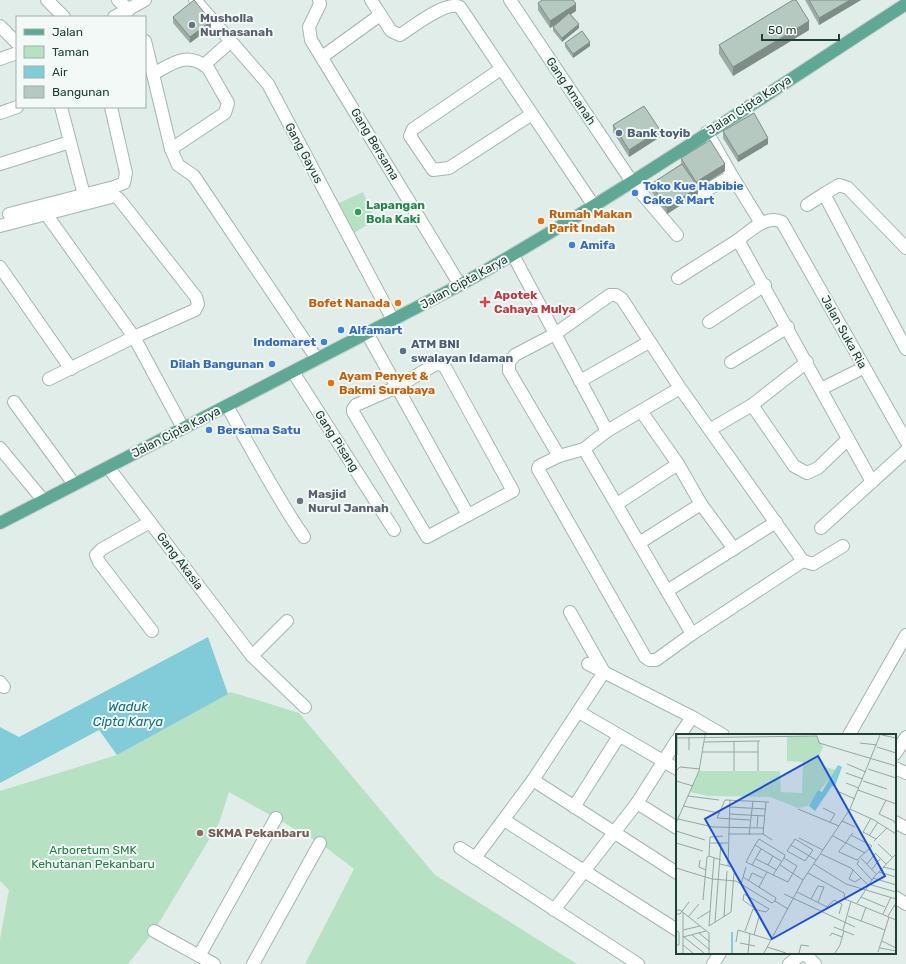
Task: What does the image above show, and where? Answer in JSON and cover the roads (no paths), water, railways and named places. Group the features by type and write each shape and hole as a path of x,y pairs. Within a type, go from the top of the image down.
{"main road":[{"name":"Jalan Cipta Karya","path":"0,523 460,286 513,256 632,182 906,4"}],"street":[{"path":"47,0 63,16"},
{"path":"118,0 137,8"},
{"name":"Gang Gayus","path":"196,0 230,42 268,84 393,320"},
{"name":"Gang Bersama","path":"319,0 320,4 310,26 311,40 460,286"},
{"path":"371,0 391,31 400,35 434,5 456,4 460,7 594,206"},
{"name":"Gang Amanah","path":"510,0 632,182 677,235"},
{"path":"117,16 137,8"},
{"path":"322,57 380,15"},
{"path":"0,26 16,42"},
{"path":"204,65 230,42"},
{"path":"146,45 171,149 178,165 194,176 317,359"},
{"path":"0,58 16,53"},
{"path":"153,74 180,59 188,59 204,65 208,68 228,103 228,108 225,113 171,149"},
{"path":"501,69 413,129 410,136 413,143 433,170 449,168 532,114"},
{"path":"0,113 16,107"},
{"path":"61,108 84,195"},
{"path":"9,214 114,187 124,183 126,180 126,173 111,108"},
{"path":"678,278 738,240 761,223 732,176 708,132"},
{"path":"0,164 70,142"},
{"path":"698,195 732,176"},
{"path":"807,205 832,187 839,185 848,188 906,248"},
{"path":"824,194 906,349"},
{"path":"0,226 115,196 119,199 196,297 198,304 195,310 134,337 50,379"},
{"path":"46,214 134,337 183,428"},
{"name":"Jalan Suka Ria","path":"761,223 776,220 782,222 906,441"},
{"path":"738,240 788,327 872,482"},
{"path":"513,256 607,431"},
{"path":"0,267 71,369"},
{"path":"709,322 765,286"},
{"path":"559,456 509,371 509,362 515,355 555,334 610,295 616,295 622,299 680,388 711,429 803,561 813,564 844,546"},
{"path":"731,362 788,327"},
{"path":"367,333 468,515"},
{"path":"580,381 649,342"},
{"path":"711,429 752,405 807,362"},
{"path":"436,364 442,365 513,491 427,537 353,412 356,405 397,387 436,364"},
{"path":"821,389 857,371"},
{"name":"Gang Pisang","path":"293,372 394,530"},
{"path":"680,388 607,431 584,448 559,456 539,466 538,469 645,657 650,660 656,660 692,634 803,561"},
{"path":"14,402 74,484"},
{"path":"752,405 794,466 807,473 818,468 848,438"},
{"path":"227,406 268,477 278,498 304,537"},
{"path":"641,411 678,464 701,504 734,549"},
{"path":"0,448 43,500"},
{"path":"584,448 692,634"},
{"path":"821,528 906,451"},
{"path":"617,504 678,464"},
{"name":"Gang Akasia","path":"108,467 252,656 305,707"},
{"path":"639,543 701,504"},
{"path":"150,522 102,549 96,555 99,562 152,630"},
{"path":"667,590 776,522"},
{"path":"570,612 604,672"},
{"path":"252,656 287,621"},
{"path":"850,734 906,635"},
{"path":"588,664 692,717 721,734"},
{"path":"475,858 533,780 604,672"},
{"path":"579,712 676,768"},
{"path":"681,734 692,717"},
{"path":"574,806 619,736"},
{"path":"896,752 906,737"},
{"path":"554,910 637,803 676,742"},
{"path":"896,768 906,773"},
{"path":"533,780 676,872"},
{"path":"637,803 676,827"},
{"path":"199,956 276,818"},
{"path":"504,820 676,929"},
{"path":"896,823 906,828"},
{"path":"253,964 320,843"},
{"path":"460,848 638,964"},
{"path":"896,898 906,904"},
{"path":"154,931 214,964"},
{"path":"789,964 803,954"},
{"path":"805,954 815,964"}],"water":[{"name":"Waduk Cipta Karya","path":"208,637 228,694 117,755 99,730 0,783 0,727 19,737"}],"place":[{"name":"Musholla Nurhasanah","path":"192,25"},
{"name":"Bank toyib","path":"619,133"},
{"name":"Toko Kue Habibie Cake & Mart","path":"635,193"},
{"name":"Lapangan Bola Kaki","path":"358,212"},
{"name":"Rumah Makan Parit Indah","path":"541,221"},
{"name":"Amifa","path":"572,245"},
{"name":"Apotek Cahaya Mulya","path":"485,302"},
{"name":"Bofet Nanada","path":"398,303"},
{"name":"Alfamart","path":"341,330"},
{"name":"Indomaret","path":"324,342"},
{"name":"ATM BNI swalayan Idaman","path":"403,351"},
{"name":"Dilah Bangunan","path":"272,364"},
{"name":"Ayam Penyet & Bakmi Surabaya","path":"331,383"},
{"name":"Bersama Satu","path":"209,430"},
{"name":"Masjid Nurul Jannah","path":"300,501"},
{"name":"SKMA Pekanbaru","path":"200,833"}],"park label":[{"name":"Arboretum SMK Kehutanan Pekanbaru","path":"93,857"}]}
